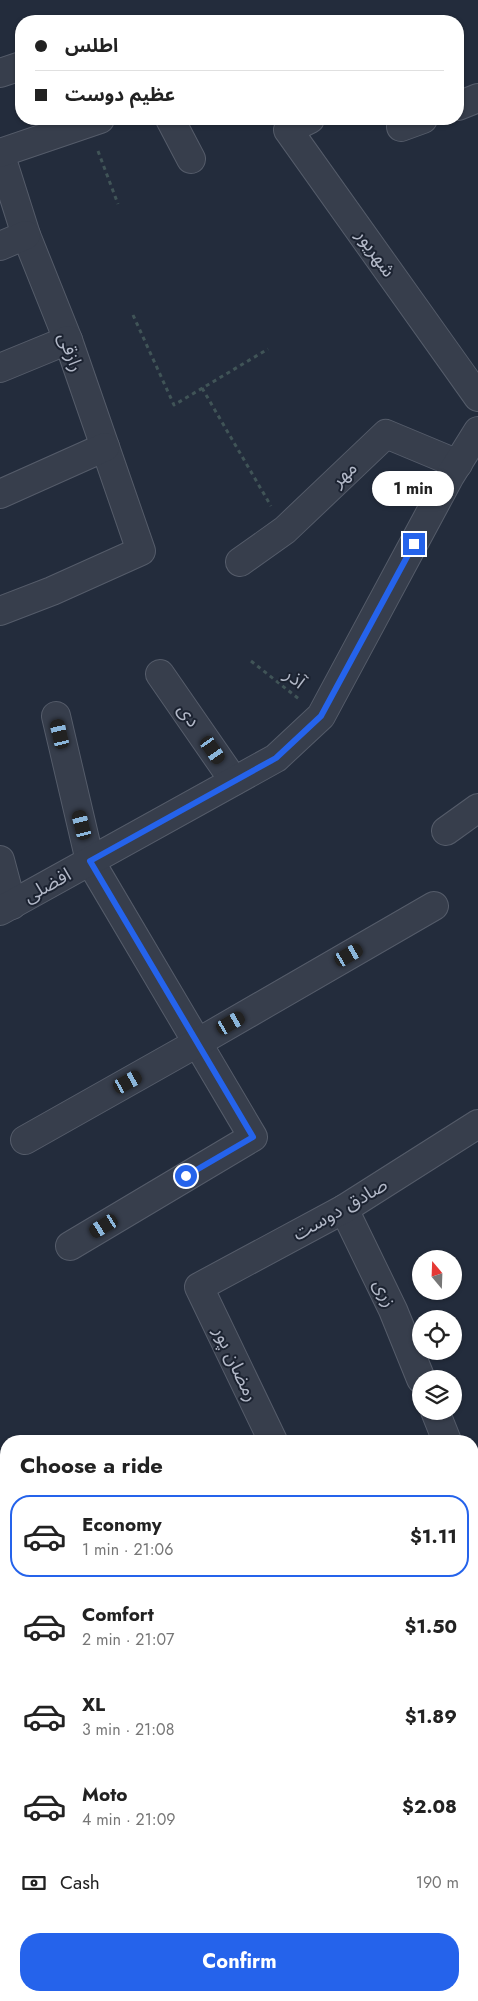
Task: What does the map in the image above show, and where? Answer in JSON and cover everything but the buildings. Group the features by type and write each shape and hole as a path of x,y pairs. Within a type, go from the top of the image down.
{"street":[{"path":"0,73 15,68"},
{"path":"464,104 478,98"},
{"path":"0,153 82,125"},
{"path":"173,125 191,159"},
{"name":"شهریور","path":"298,125 288,130 478,397"},
{"name":"رازقی","path":"0,153 26,236 68,340 142,551 52,591 0,611"},
{"path":"0,246 26,236"},
{"path":"0,368 68,340"},
{"name":"افضلی","path":"6,908 276,758 321,716 458,464 478,431"},
{"name":"مهر","path":"240,562 285,530 386,434 458,464"},
{"path":"0,494 105,447"},
{"name":"دی","path":"160,674 234,781"},
{"path":"56,716 90,861 253,1137 70,1246"},
{"path":"446,831 478,808"},
{"path":"0,860 6,908"},
{"path":"25,1140 434,906"},
{"name":"صادق دوست","path":"199,1287 344,1209 478,1124"},
{"name":"زری","path":"344,1209 393,1310 417,1370"},
{"name":"رمضان پور","path":"199,1287 270,1435"},
{"path":"439,1420 445,1435"}],"path":[{"path":"95,125 118,204"},
{"path":"133,315 174,405 268,349"},
{"path":"202,388 285,530"},
{"name":"آذر","path":"251,661 321,716"}],"route":[{"path":"186,1176 253,1137 90,861 276,758 321,716 414,544"}]}
